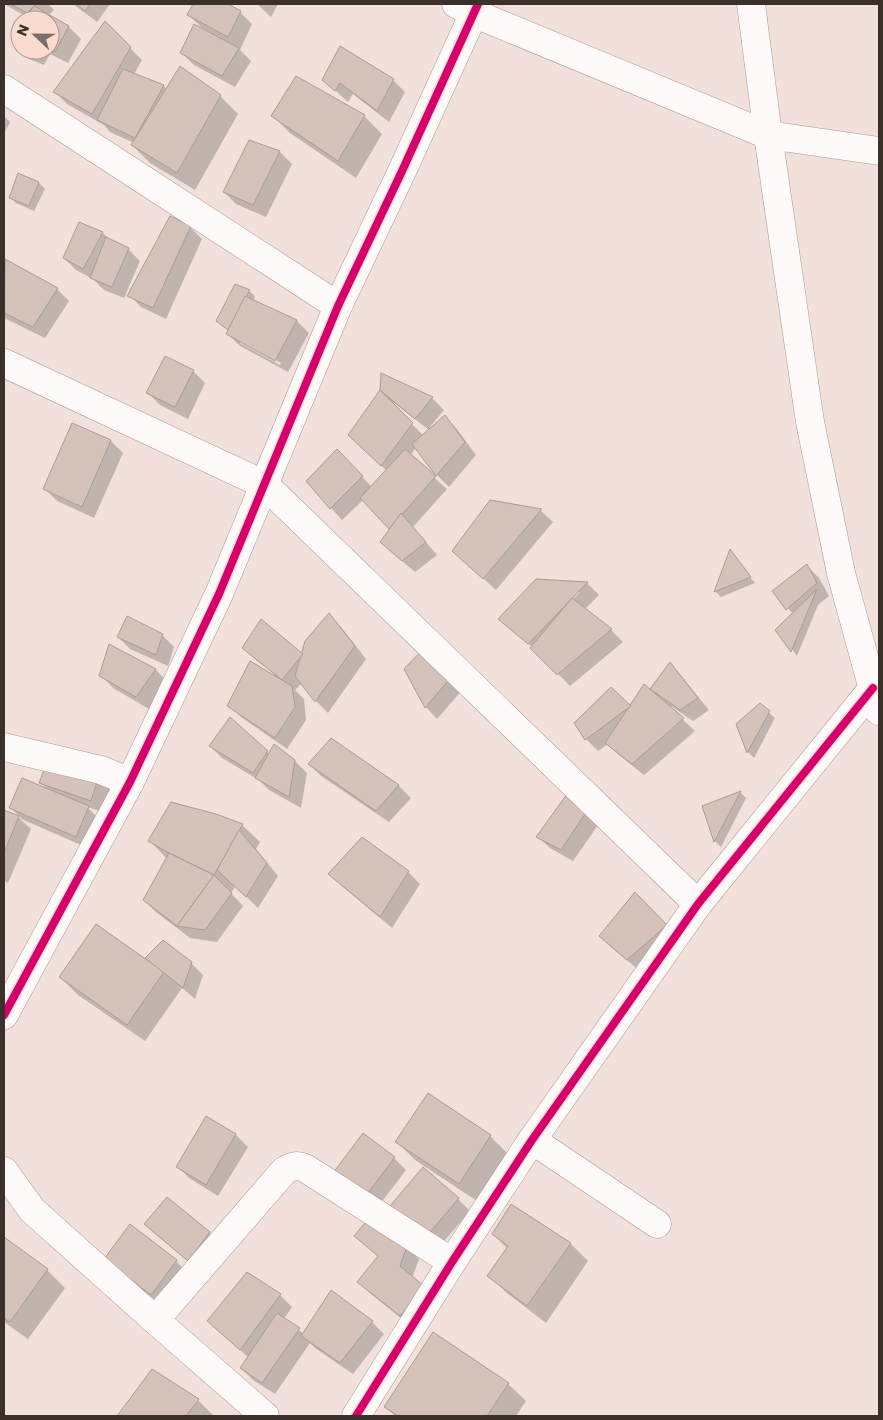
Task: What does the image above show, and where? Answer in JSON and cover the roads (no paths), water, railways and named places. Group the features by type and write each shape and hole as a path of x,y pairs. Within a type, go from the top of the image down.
{"street":[{"path":"356,1416 452,1262 532,1140 698,904 876,700 841,573 813,441 768,135 751,4"},
{"path":"4,1016 130,782 219,594 338,306 403,169 469,7 768,135 879,151"},
{"path":"4,89 338,306"},
{"path":"4,363 264,484 698,904"},
{"path":"4,747 102,770 130,782"},
{"path":"532,1140 657,1224"},
{"path":"155,1320 284,1171 298,1165 452,1262"},
{"path":"4,1171 32,1210 265,1416"}]}
